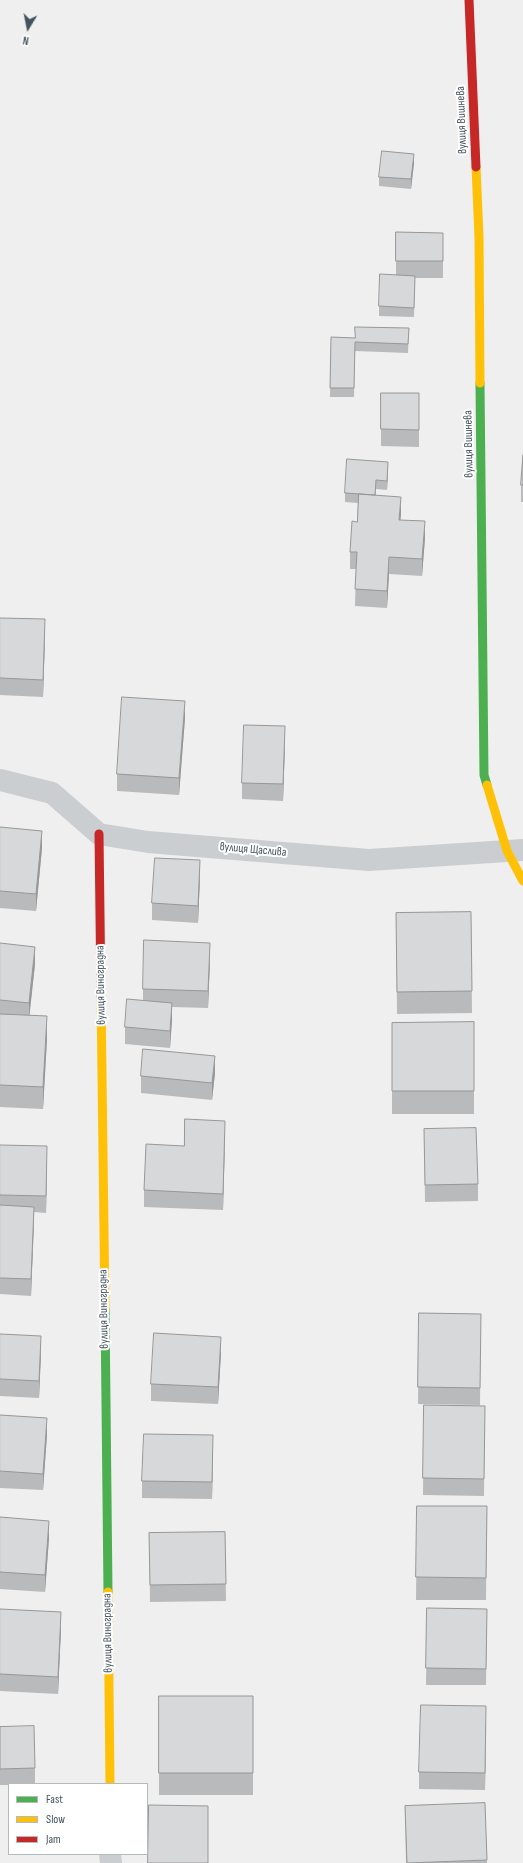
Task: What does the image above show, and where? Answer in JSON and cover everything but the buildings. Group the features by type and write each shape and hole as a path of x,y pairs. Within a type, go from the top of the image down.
{"street":[{"name":"вулиця Вишнева","path":"469,0 479,237 484,775 515,850 523,881"},
{"path":"0,780 52,793 99,834"},
{"name":"вулиця Щаслива","path":"99,834 148,842 369,860 515,850"},
{"name":"вулиця Виноградна","path":"99,834 110,1783"}],"traffic: fast":[{"path":"480,383 484,775 487,785"},
{"path":"105,1309 108,1592"}],"traffic: slow":[{"path":"476,167 479,237 480,383"},
{"path":"487,785 507,851 523,881"},
{"path":"101,997 105,1309"},
{"path":"108,1592 110,1783"}],"traffic: jam":[{"path":"469,0 476,167"},
{"path":"99,834 101,997"}]}
